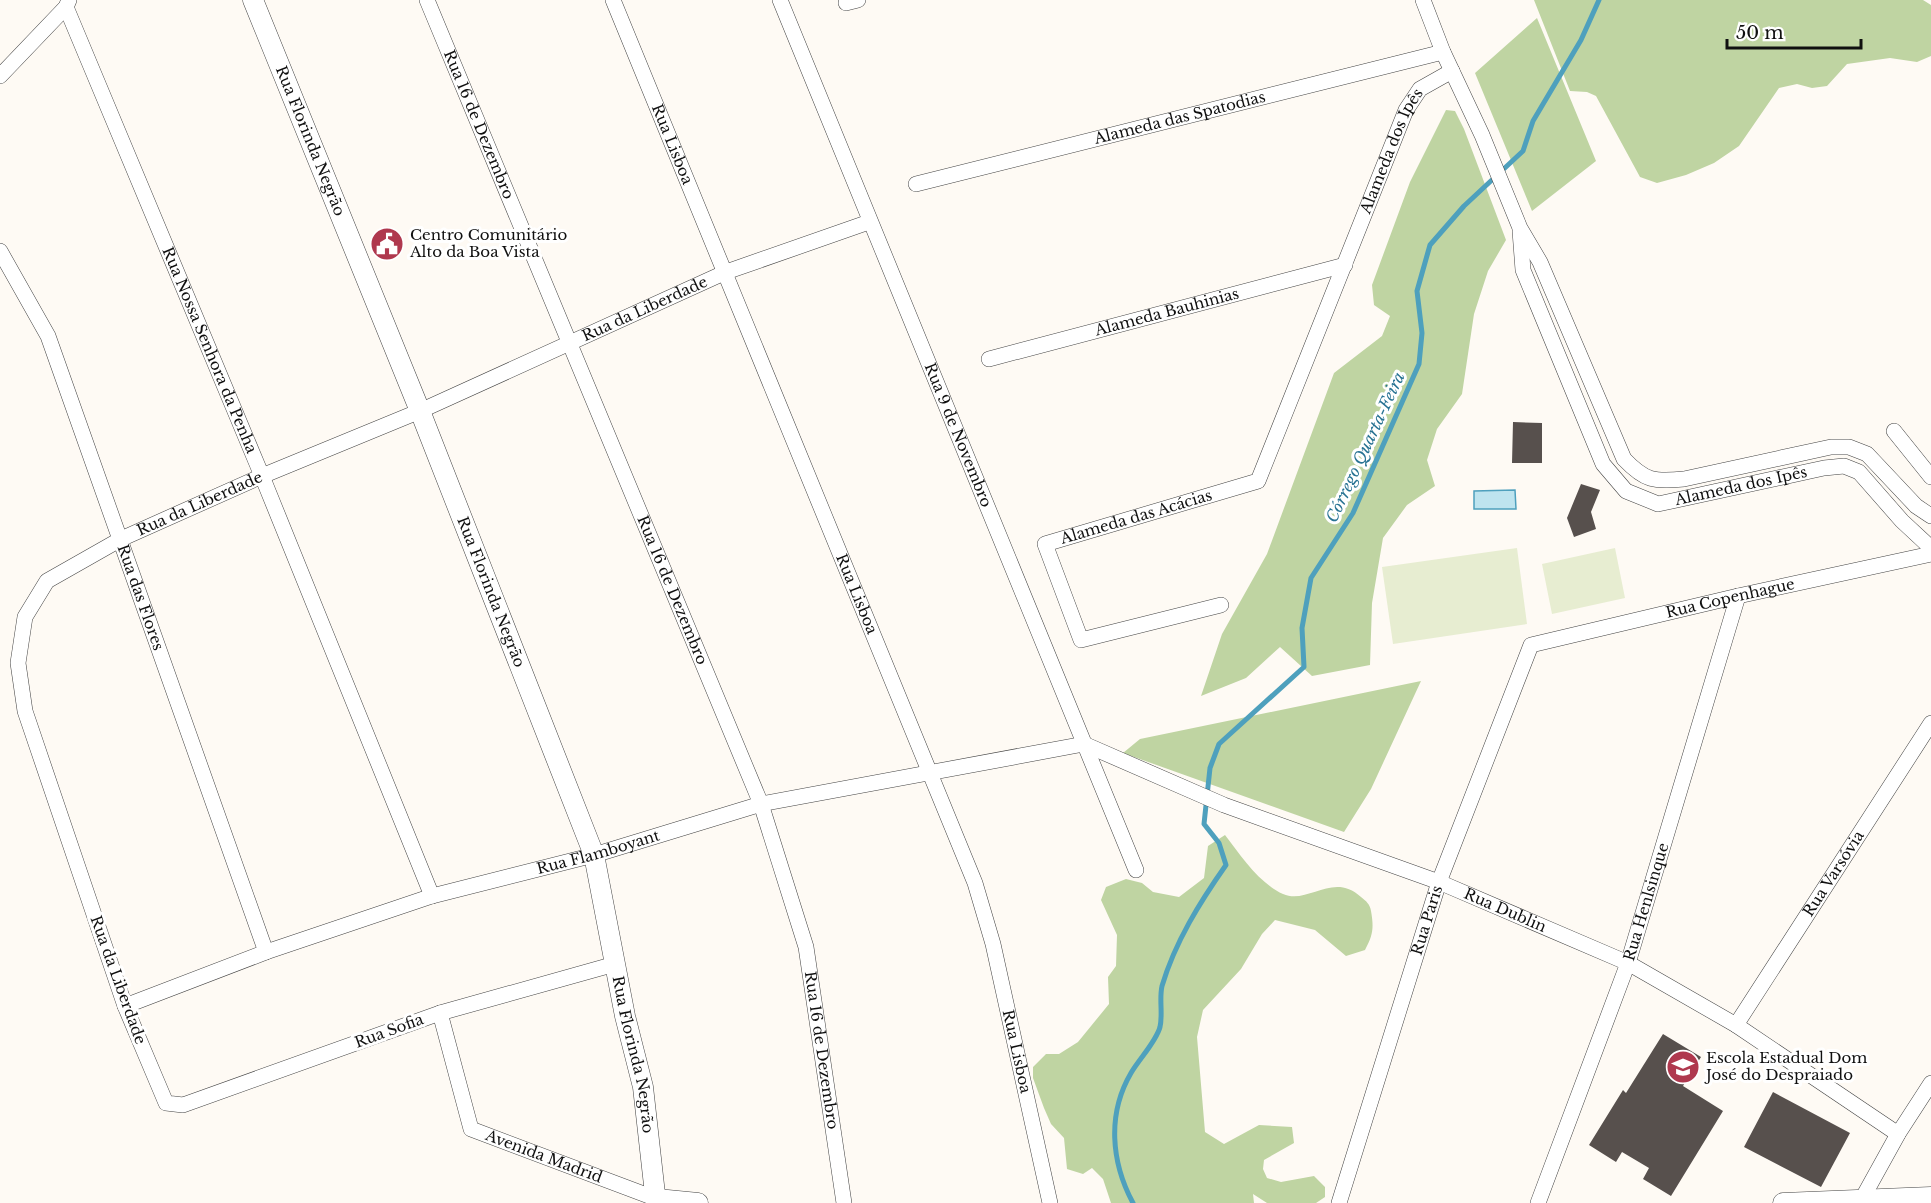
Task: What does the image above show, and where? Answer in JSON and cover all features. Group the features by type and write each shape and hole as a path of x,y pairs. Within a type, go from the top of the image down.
{"street":[{"name":"Rua Florinda Negrão","path":"253,0 420,411 594,855 615,964 643,1087 657,1201"},
{"name":"Rua 16 de Dezembro","path":"427,0 761,804 806,947 844,1203"},
{"name":"Rua Lisboa","path":"613,0 975,883 993,944 1050,1203"},
{"name":"Rua 9 de Novembro","path":"780,0 1136,870"},
{"name":"Alameda dos Ipês","path":"1423,0 1443,52 1482,135 1501,185 1520,228 1540,262 1624,459 1639,475 1659,482 1831,447 1849,447 1867,454"},
{"path":"0,76 67,3"},
{"name":"Rua Nossa Senhora da Penha","path":"67,3 432,897"},
{"name":"Alameda das Spatodias","path":"916,184 1443,52"},
{"name":"Alameda dos Ipês","path":"1258,481 1406,110 1420,89 1452,71"},
{"name":"Rua da Liberdade","path":"166,1103 125,1006 25,711 18,663 25,617 47,580 122,539 262,476 420,411 726,272 869,222"},
{"name":"Alameda dos Ipês","path":"1520,228 1523,270 1603,464 1626,491 1658,504 1824,468 1844,466 1859,472"},
{"name":"Rua das Flores","path":"0,250 48,336 122,539 266,952"},
{"name":"Alameda Bauhinias","path":"989,359 1345,265"},
{"path":"1894,431 1931,477"},
{"path":"1931,516 1916,506 1867,454 1859,472 1917,536 1931,548"},
{"path":"1603,464 1624,459"},
{"name":"Alameda das Acácias","path":"1221,605 1081,640 1045,544 1258,481"},
{"path":"1658,504 1659,482"},
{"path":"1917,536 1931,524"},
{"name":"Rua Copenhague","path":"1531,645 1738,596 1931,554"},
{"name":"Rua Henlsinque","path":"1538,1203 1628,963 1738,596"},
{"name":"Rua Paris","path":"1339,1203 1439,882 1531,645"},
{"name":"Rua Varsóvia","path":"1736,1025 1931,723"},
{"name":"Rua Flamboyant","path":"125,1006 266,952 432,897 594,855 761,804 1084,744"},
{"name":"Rua Dublin","path":"1084,744 1224,805 1439,882 1628,963 1736,1025 1898,1134"},
{"name":"Rua Sofia","path":"166,1103 183,1105 440,1013 615,964"},
{"name":"Avenida Madrid","path":"440,1013 471,1130 657,1201 698,1203"},
{"path":"1862,1199 1898,1134 1931,1083"},
{"path":"1783,1203 1920,1199"}],"green space":[{"path":"1534,0 1923,0 1931,5 1931,56 1917,62 1890,58 1847,64 1827,86 1812,88 1797,84 1779,88 1739,146 1714,163 1686,175 1657,183 1640,177 1596,96 1587,92 1570,91"},
{"path":"1537,18 1596,161 1532,211 1475,73"},
{"path":"1446,110 1455,111 1464,129 1506,240 1488,271 1474,314 1462,394 1437,429 1427,460 1435,486 1407,505 1383,538 1372,603 1370,665 1312,676 1280,647 1246,678 1201,696 1222,634 1267,554 1334,373 1382,336 1390,316 1374,305 1372,285 1410,182"},
{"path":"1517,548 1527,624 1393,644 1382,567"},
{"path":"1615,548 1625,598 1552,614 1542,564"},
{"path":"1421,681 1371,789 1344,832 1123,753 1140,739"},
{"path":"1225,835 1258,876 1283,894 1302,895 1341,887 1361,897 1368,903 1370,909 1372,931 1365,950 1346,956 1315,930 1275,920 1262,934 1241,969 1203,1010 1197,1037 1205,1132 1224,1144 1259,1125 1292,1127 1294,1143 1264,1160 1263,1169 1267,1178 1281,1182 1314,1176 1325,1187 1325,1197 1316,1203 1267,1203 1253,1194 1254,1203 1111,1203 1103,1179 1092,1168 1083,1174 1067,1169 1064,1138 1051,1124 1044,1108 1033,1078 1033,1067 1046,1054 1059,1054 1078,1042 1109,1004 1108,977 1116,966 1117,935 1101,900 1106,887 1126,879 1142,883 1153,892 1179,897 1204,878 1208,846"}],"water":[{"path":"1515,490 1516,509 1474,509 1474,491"}],"building":[{"path":"1513,422 1542,423 1542,463 1512,463"},
{"path":"1581,484 1600,490 1591,512 1596,529 1574,537 1567,518"},
{"path":"1663,1034 1701,1057 1683,1086 1723,1111 1671,1196 1643,1179 1649,1168 1622,1152 1616,1162 1589,1145 1623,1090 1626,1093"},
{"path":"1773,1092 1850,1133 1821,1187 1744,1147"}],"waterway":[{"name":"Córrego Quarta-Feira","path":"1133,1203 1116,1155 1115,1121 1123,1089 1158,1033 1161,1022 1162,986 1167,970 1181,938 1226,865 1219,843 1204,824 1210,768 1219,744 1304,667 1302,628 1311,578 1353,513 1419,364 1422,333 1417,291 1430,245 1464,206 1523,151 1533,121 1581,40 1599,0"}],"place":[{"name":"Centro Comunitário Alto da Boa Vista","path":"387,244"},
{"name":"Escola Estadual Dom José do Despraiado","path":"1683,1067"}]}
